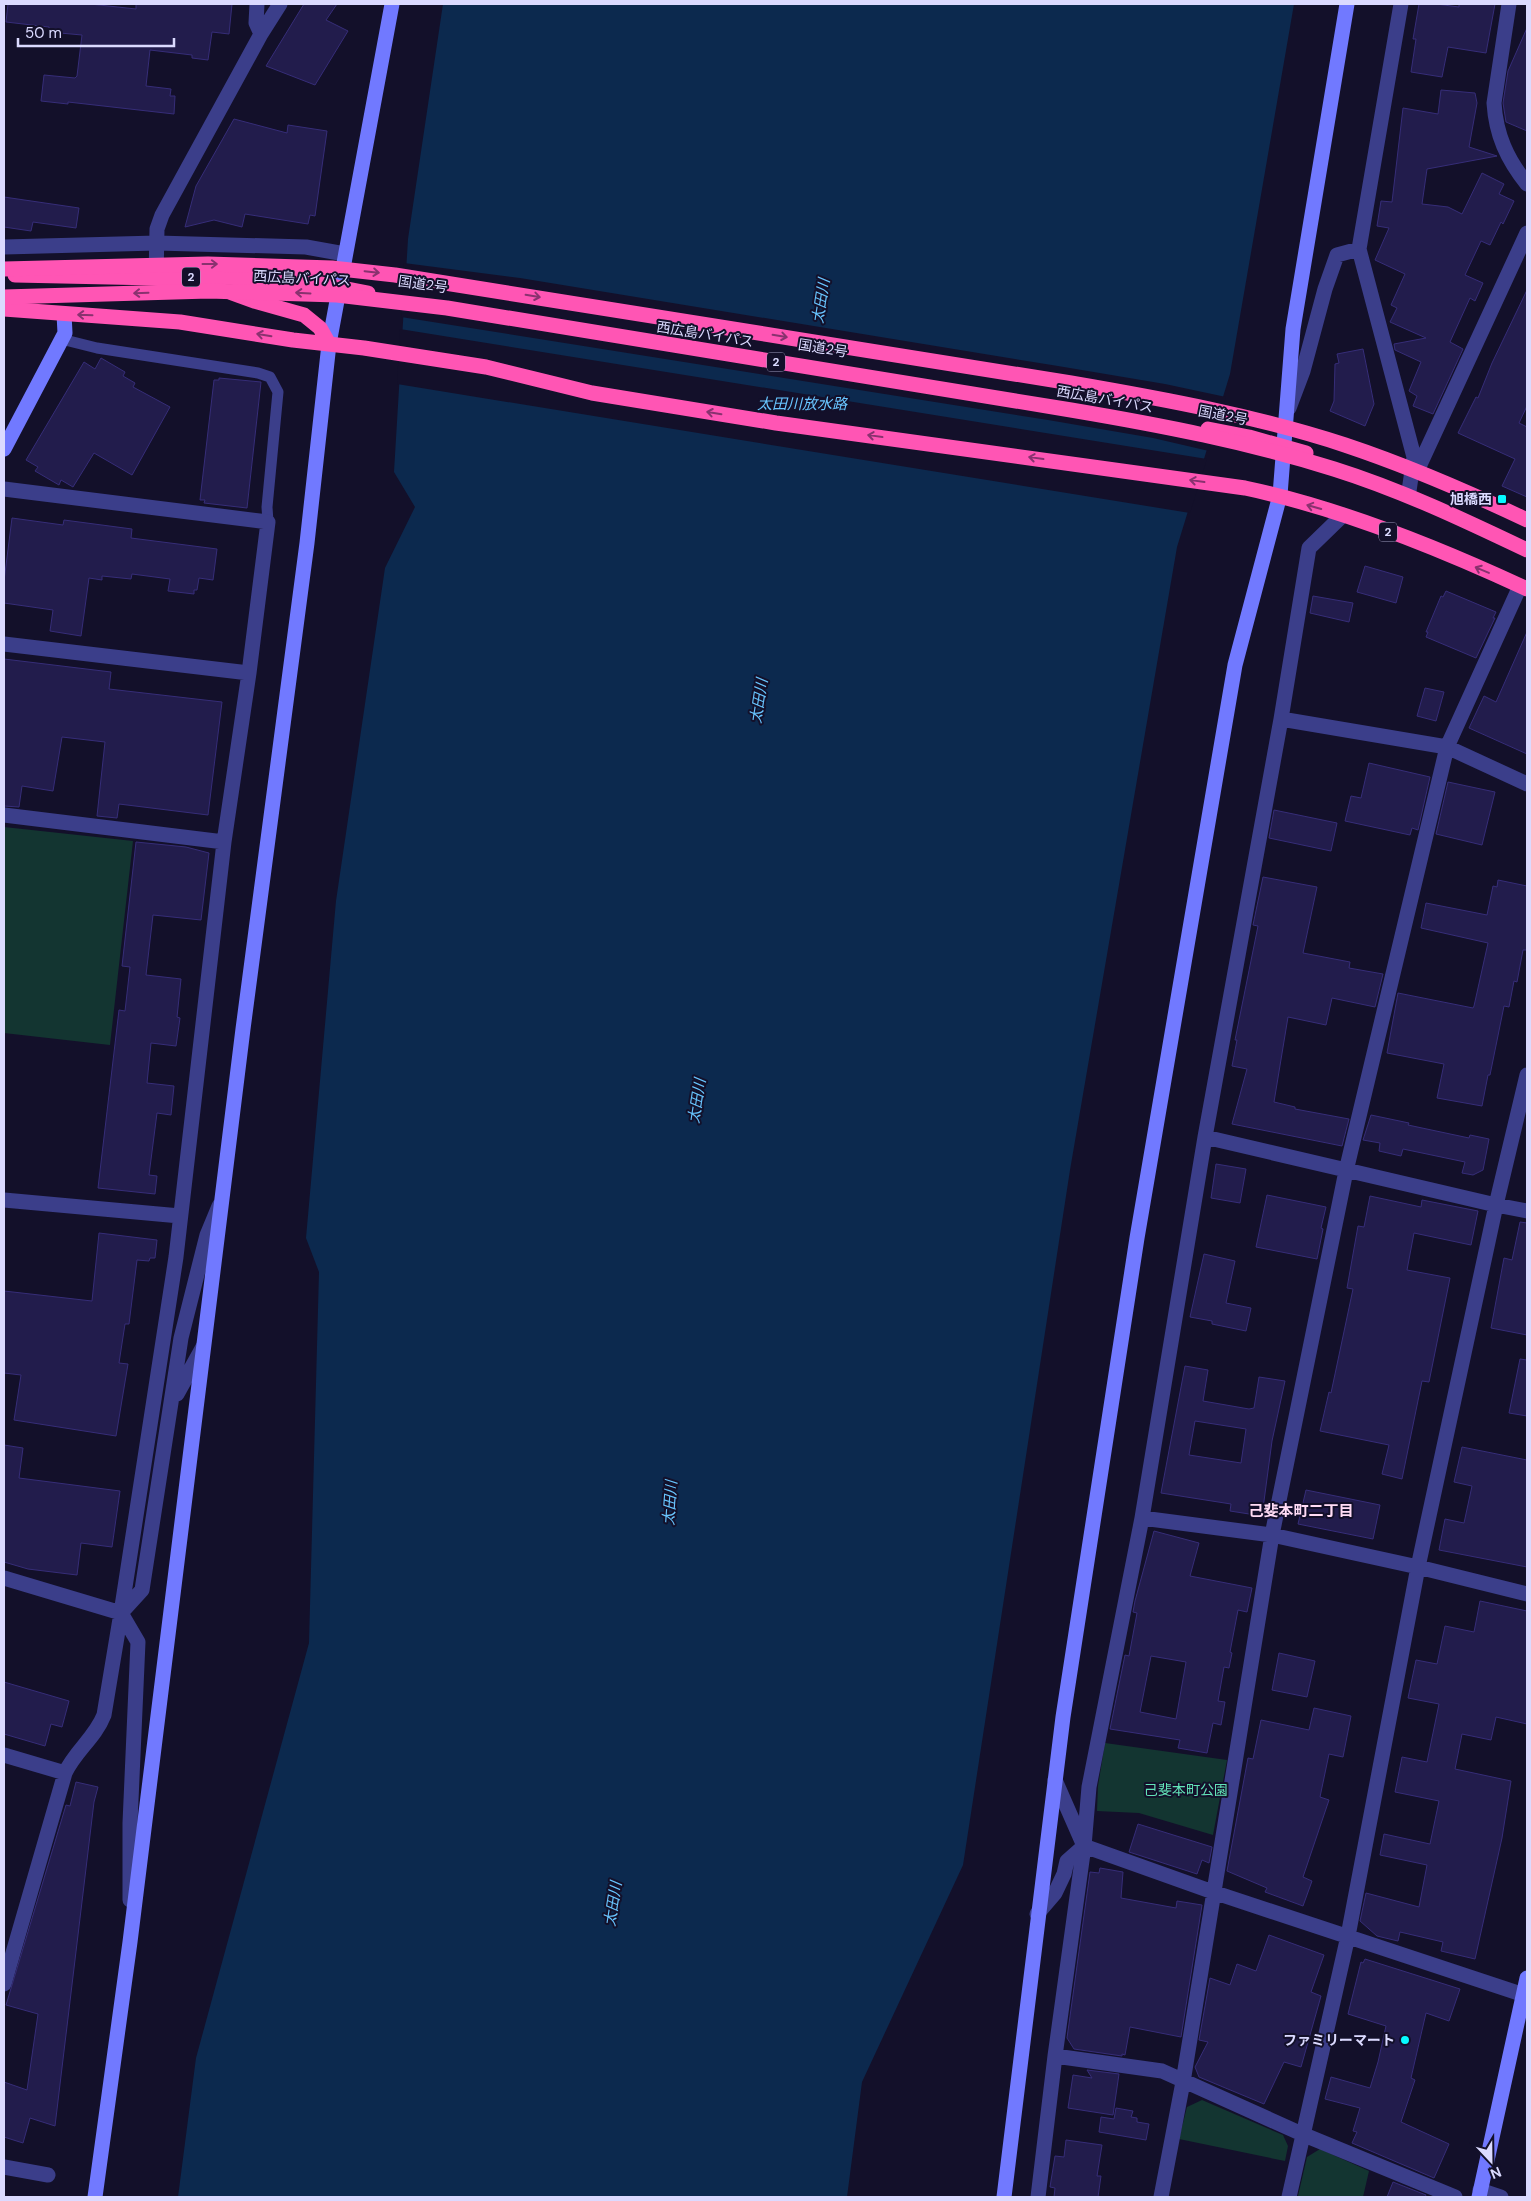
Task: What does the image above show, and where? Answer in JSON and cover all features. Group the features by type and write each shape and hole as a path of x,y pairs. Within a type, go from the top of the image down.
{"highway":[{"name":"西広島バイパス","path":"4,269 217,264 332,268 395,275 1052,379 1168,400 1304,433 1415,470 1527,520"},
{"name":"国道2号","path":"4,275 156,278 220,276 301,280 376,294 1047,400 1249,437 1324,458 1409,490 1527,544"},
{"path":"182,278 208,284 254,301 304,315 320,328 329,344"},
{"name":"西広島バイパス","path":"4,297 209,291 346,296 447,308 1167,426 1259,447 1335,470 1446,512 1527,550"},
{"name":"2","path":"4,309 122,316 180,322 364,348 486,367 592,393 776,423 1245,488 1280,495 1343,515 1414,542 1524,588"}],"street":[{"path":"257,4 256,23 261,34"},
{"path":"156,278 157,229 162,215 261,34 280,4"},
{"path":"95,2197 130,1942 221,1204 307,543 329,344 392,4"},
{"path":"1004,2197 1055,1780 1136,1238 1235,665 1280,495 1293,329 1348,4"},
{"path":"1401,4 1360,249 1414,457 1409,490"},
{"path":"1509,4 1494,103 1495,119 1501,142 1512,165 1527,184"},
{"path":"1409,490 1527,233"},
{"path":"4,247 157,243 306,247 345,254"},
{"path":"1287,412 1303,371 1325,289 1337,255 1360,249"},
{"path":"4,449 62,340 65,333 64,314"},
{"path":"4,489 268,522 249,673 224,842 176,1257 122,1613 104,1715 100,1726 71,1760 65,1773 4,1984"},
{"path":"1038,2197 1084,1846 1089,1787 1142,1518 1205,1137 1281,719 1309,548 1343,515"},
{"path":"1161,2197 1183,2082 1272,1535 1346,1171 1447,748 1524,588"},
{"path":"4,644 249,673"},
{"path":"1281,719 1447,748 1527,784"},
{"path":"4,815 224,842"},
{"path":"1289,2197 1348,1936 1418,1568 1496,1205 1527,1075"},
{"path":"1205,1137 1346,1171 1527,1211"},
{"path":"4,1200 180,1216"},
{"path":"122,1613 142,1590 181,1338 207,1235 221,1204"},
{"path":"171,1405 203,1347"},
{"path":"1142,1518 1272,1535 1527,1594"},
{"path":"4,1578 122,1613 138,1642 130,1823 130,1942"},
{"path":"4,1755 65,1773"},
{"path":"1055,1780 1084,1846 1213,1892 1526,1996"},
{"path":"1038,1914 1055,1893 1064,1874 1067,1861 1084,1846"},
{"path":"1500,2197 1479,2194 1526,1996 1527,1978"},
{"path":"1055,2056 1162,2071 1302,2134 1455,2197"},
{"path":"4,2167 48,2175"}],"lane":[{"path":"62,340 97,348 258,373 270,377 278,392 267,507 268,522"}],"green space":[{"path":"4,827 133,841 110,1045 4,1033"},
{"name":"己斐本町公園","path":"1105,1743 1227,1760 1213,1835 1139,1813 1097,1811 1098,1786"},
{"path":"1202,2100 1283,2135 1288,2146 1285,2161 1179,2139 1187,2107"},
{"path":"1320,2149 1369,2171 1363,2197 1298,2196 1307,2157"}],"water":[{"name":"太田川放水路","path":"443,4 1294,4 1230,374 1177,547 1070,1170 963,1865 862,2082 847,2197 178,2197 196,2058 309,1643 319,1272 306,1238 336,901 385,568 415,507 394,472 408,239"}],"pier":[{"path":"404,263 520,278 1165,384 1226,397 1209,451 1153,438 1048,420 401,317"},
{"path":"400,329 1207,459 1190,513 397,384"}],"building":[{"path":"8,4 90,4 136,9 136,4 232,4 229,34 212,32 208,60 192,58 192,55 150,50 146,86 171,89 170,96 175,96 174,114 68,102 68,104 41,101 44,75 75,78 77,76 82,35 49,32 49,27 6,22"},
{"path":"304,4 337,4 326,20 348,31 315,85 266,66"},
{"path":"1419,4 1459,7 1459,4 1495,4 1486,53 1448,47 1442,77 1411,72 1416,39 1413,39"},
{"path":"1527,28 1527,131 1506,122 1503,103 1508,71"},
{"path":"1441,90 1475,93 1477,103 1469,147 1497,156 1427,169 1422,204 1448,207 1462,214 1482,173 1504,184 1499,194 1514,201 1490,245 1481,241 1465,275 1483,283 1475,301 1470,298 1450,342 1463,349 1433,414 1413,406 1417,396 1409,391 1421,362 1395,350 1394,344 1426,338 1390,322 1397,308 1391,305 1405,274 1375,260 1389,228 1377,226 1381,201 1392,202 1403,108 1438,114"},
{"path":"234,119 287,133 288,125 327,131 315,216 310,215 308,224 245,214 242,227 214,220 185,227 196,186"},
{"path":"4,197 79,208 76,228 33,222 31,231 4,227"},
{"path":"1527,290 1527,406 1519,423 1527,427 1527,497 1502,486 1515,459 1458,433 1476,397 1478,398 1492,363"},
{"path":"1363,349 1374,404 1365,426 1330,411 1334,401 1335,364 1339,363 1337,354"},
{"path":"101,358 125,372 123,376 135,383 133,387 170,407 132,475 94,453 73,487 61,480 59,485 35,471 38,467 26,460 84,362 95,369"},
{"path":"219,378 261,382 247,508 204,503 205,500 200,500 214,380 219,380"},
{"path":"12,518 63,525 64,520 132,529 131,538 217,549 213,580 199,578 197,590 194,590 194,594 168,591 170,579 132,574 131,579 102,576 102,580 89,578 81,636 50,631 53,610 4,603 4,581"},
{"path":"1365,566 1403,577 1396,603 1357,592"},
{"path":"1446,591 1496,612 1476,658 1426,637 1428,632 1426,632 1441,596 1443,597"},
{"path":"1313,596 1353,603 1349,622 1310,613"},
{"path":"1527,632 1527,754 1469,728 1484,696 1496,702"},
{"path":"4,659 111,672 109,689 222,702 208,815 119,804 117,818 97,816 105,742 62,737 53,791 22,786 19,807 4,806"},
{"path":"1425,688 1444,692 1436,721 1417,716"},
{"path":"1369,763 1430,777 1418,830 1412,828 1410,835 1345,821 1351,796 1361,798"},
{"path":"1448,782 1495,792 1482,845 1436,834"},
{"path":"1274,810 1337,823 1331,851 1269,838"},
{"path":"136,842 186,847 209,853 201,920 153,915 146,975 181,979 177,1017 180,1018 176,1046 151,1043 147,1083 174,1086 171,1115 157,1113 149,1175 157,1176 155,1194 98,1188 119,1010 125,1011 130,967 122,966"},
{"path":"1263,877 1317,887 1303,953 1350,962 1349,968 1383,974 1375,1007 1332,998 1326,1025 1288,1017 1274,1102 1295,1107 1295,1109 1349,1119 1342,1146 1232,1124 1247,1069 1232,1066 1237,1040 1235,1040 1258,926 1253,925"},
{"path":"1498,880 1527,886 1527,950 1523,950 1517,982 1514,981 1509,1007 1504,1006 1482,1106 1437,1098 1444,1064 1387,1053 1398,993 1473,1008 1474,1006 1488,943 1421,928 1426,903 1487,915 1493,886 1497,887"},
{"path":"1371,1115 1469,1138 1470,1135 1489,1139 1483,1170 1473,1175 1462,1173 1465,1162 1403,1149 1401,1156 1379,1151 1380,1143 1363,1140"},
{"path":"1216,1164 1246,1169 1240,1203 1211,1198"},
{"path":"1267,1195 1326,1207 1317,1259 1256,1247"},
{"path":"1370,1196 1421,1207 1422,1200 1478,1211 1471,1245 1414,1233 1407,1270 1450,1278 1429,1382 1422,1381 1402,1479 1382,1474 1389,1445 1320,1431 1329,1392 1331,1393 1353,1289 1347,1288 1358,1226 1364,1227"},
{"path":"1520,1222 1527,1223 1527,1335 1491,1328 1504,1258 1512,1260"},
{"path":"99,1233 157,1240 155,1258 150,1258 149,1261 137,1260 129,1324 125,1324 119,1363 128,1364 116,1436 14,1420 21,1375 4,1373 4,1291 92,1301"},
{"path":"1204,1254 1235,1261 1226,1303 1251,1308 1246,1331 1190,1317"},
{"path":"1520,1359 1527,1360 1527,1416 1509,1413"},
{"path":"1185,1366 1208,1370 1203,1401 1249,1409 1254,1408 1259,1377 1285,1381 1272,1441 1262,1516 1230,1511 1231,1504 1161,1493","holes":["1195,1421 1246,1429 1241,1463 1189,1455"]},
{"path":"4,1445 23,1448 19,1478 120,1491 112,1547 81,1543 77,1575 28,1569 4,1562"},
{"path":"1462,1447 1527,1460 1527,1567 1439,1550 1445,1519 1464,1523 1472,1486 1454,1482"},
{"path":"1306,1490 1380,1505 1373,1539 1298,1524"},
{"path":"1154,1531 1199,1543 1190,1576 1252,1588 1247,1612 1238,1610 1229,1668 1224,1667 1218,1701 1225,1702 1221,1725 1213,1723 1207,1753 1178,1748 1180,1740 1110,1729 1125,1655 1129,1656 1137,1613 1133,1612","holes":["1151,1656 1186,1662 1176,1719 1140,1712"]},
{"path":"1480,1601 1527,1611 1527,1724 1496,1717 1491,1740 1462,1734 1455,1769 1511,1781 1502,1838 1475,1959 1441,1951 1443,1942 1400,1932 1398,1941 1377,1936 1360,1921 1366,1893 1419,1907 1427,1865 1380,1855 1384,1834 1430,1844 1439,1801 1395,1792 1402,1757 1427,1762 1439,1704 1408,1698 1416,1660 1437,1664 1445,1626 1474,1632"},
{"path":"1279,1653 1315,1661 1307,1697 1272,1690"},
{"path":"4,1682 69,1701 62,1727 51,1724 45,1746 4,1734"},
{"path":"1314,1708 1351,1716 1343,1757 1329,1754 1320,1797 1329,1800 1303,1877 1312,1881 1303,1906 1265,1892 1267,1888 1227,1871 1248,1758 1253,1759 1261,1720 1309,1730"},
{"path":"76,1782 98,1787 94,1802 55,2126 30,2118 23,2143 4,2137 4,2082 27,2090 38,2014 6,2005 66,1805 70,1806"},
{"path":"1138,1824 1212,1847 1209,1863 1202,1860 1197,1874 1129,1852"},
{"path":"1100,1868 1123,1872 1121,1898 1176,1908 1177,1901 1202,1905 1181,2037 1130,2027 1125,2055 1122,2054 1122,2056 1074,2049 1067,2038 1090,1872 1099,1873"},
{"path":"1269,1935 1324,1955 1311,1992 1321,1996 1301,2067 1284,2062 1264,2104 1199,2077 1195,2067 1208,2042 1199,2040 1210,1978 1230,1985 1237,1964 1256,1971"},
{"path":"1365,1959 1460,1989 1449,2021 1426,2013 1411,2078 1415,2080 1401,2122 1449,2144 1434,2178 1352,2143 1357,2132 1353,2131 1360,2108 1325,2099 1331,2077 1370,2088 1378,2062 1386,2026 1348,2014 1361,1962 1363,1963"},
{"path":"1087,2070 1119,2074 1113,2115 1068,2108 1073,2075 1092,2078"},
{"path":"1116,2108 1133,2111 1131,2117 1137,2118 1137,2122 1149,2124 1146,2140 1099,2132 1101,2117 1114,2119"},
{"path":"1066,2140 1102,2145 1097,2176 1101,2176 1098,2197 1054,2197 1055,2188 1050,2187 1055,2156 1064,2157"},
{"path":"1393,2182 1426,2195 1425,2197 1387,2197"}],"place":[{"name":"旭橋西","path":"1502,499"},
{"name":"ファミリーマート","path":"1405,2040"}],"district":[{"name":"己斐本町二丁目","path":"1301,1511"}],"water label":[{"name":"太田川","path":"821,301"},
{"name":"太田川","path":"759,701"},
{"name":"太田川","path":"697,1101"},
{"name":"太田川","path":"670,1503"},
{"name":"太田川","path":"613,1904"}]}
